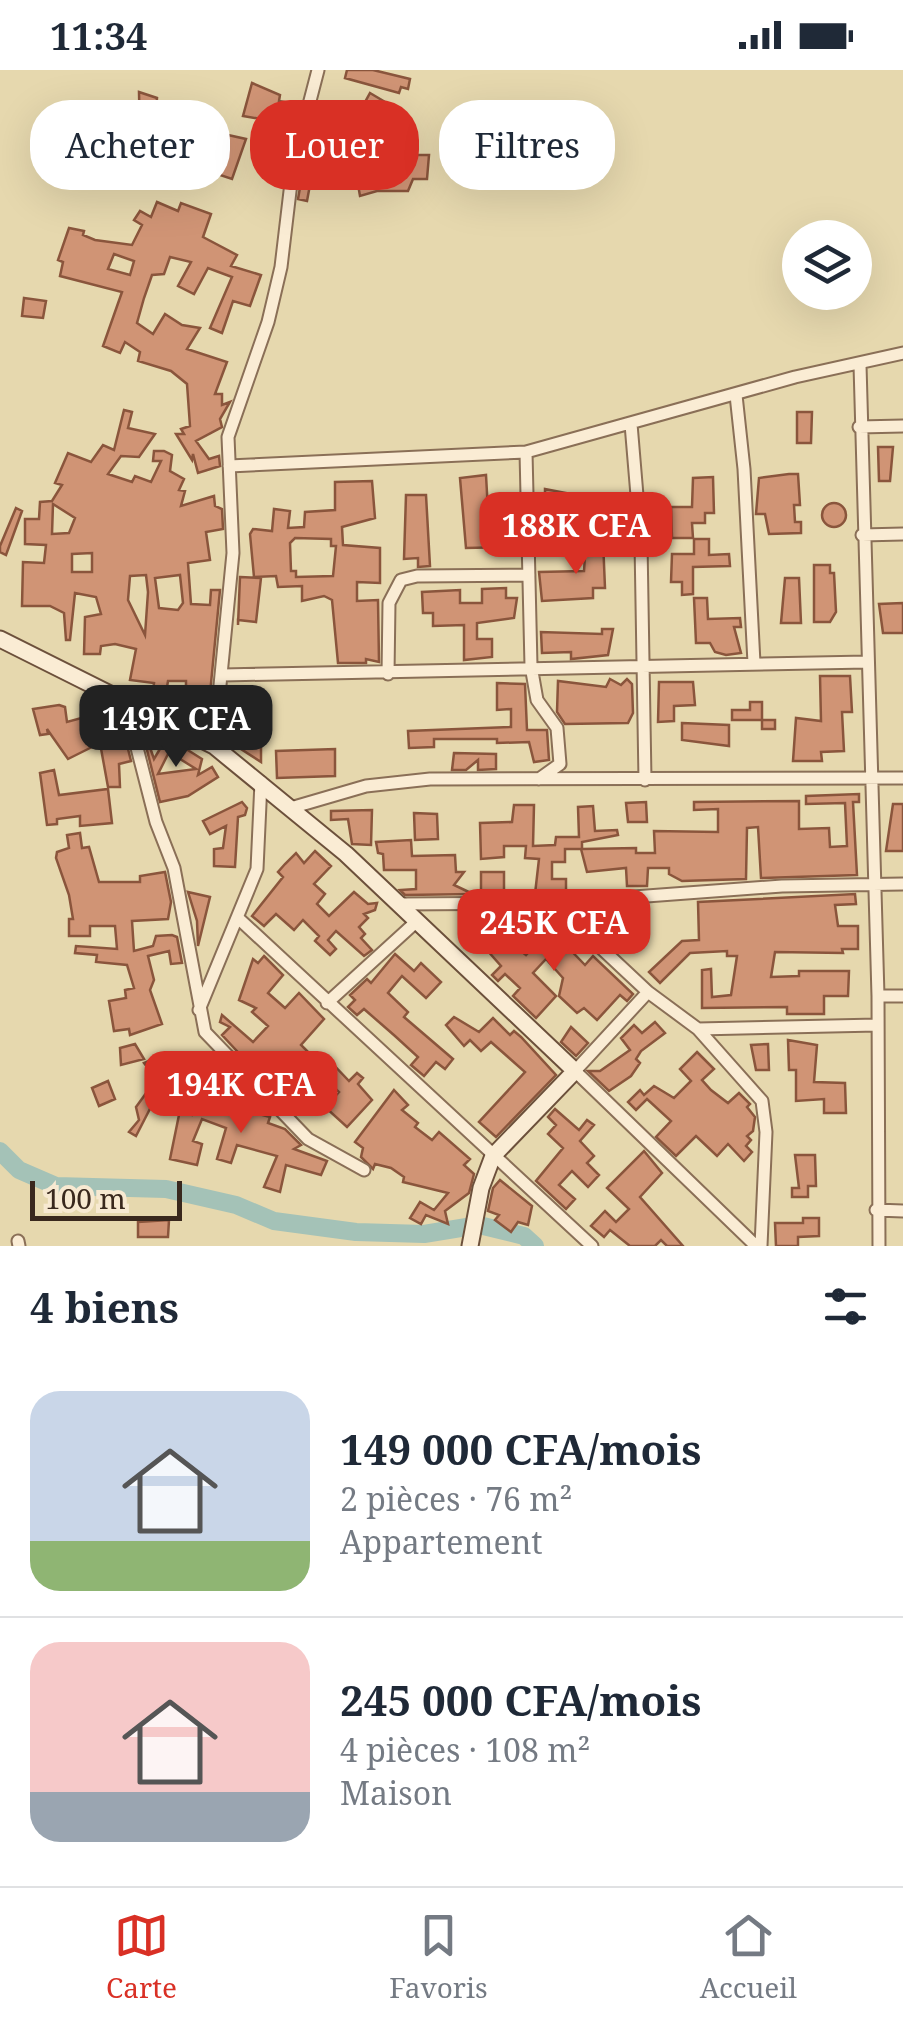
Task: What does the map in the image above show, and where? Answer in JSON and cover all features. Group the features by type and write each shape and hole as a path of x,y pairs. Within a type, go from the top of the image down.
{"street":[{"path":"214,746 234,553 228,438 268,322 281,266 294,166 318,70"},
{"path":"229,466 526,452 736,396 795,376 903,353"},
{"path":"860,365 878,996 879,1246"},
{"path":"736,396 744,468 754,663"},
{"path":"630,424 644,665 646,780"},
{"path":"859,427 903,426"},
{"path":"526,452 531,666 537,700 557,728 560,764 537,780"},
{"path":"862,535 903,534"},
{"path":"388,674 389,603 401,580 417,576 529,575"},
{"path":"0,639 214,746 294,807 758,1246"},
{"path":"223,675 866,662"},
{"path":"124,698 156,822 174,868 200,1010 214,1046 308,1139 364,1170"},
{"path":"294,807 366,786 430,778 903,778"},
{"path":"200,1010 256,868 260,782"},
{"path":"400,904 553,903 903,884"},
{"path":"553,903 648,992 698,1028 762,1101 766,1132 758,1246"},
{"path":"238,918 326,1004 592,1246"},
{"path":"326,1004 417,921"},
{"path":"470,1246 481,1188 494,1156 648,992"},
{"path":"878,996 903,996"},
{"path":"698,1028 877,1025"},
{"path":"876,1210 903,1210"}],"shaded area":[{"path":"0,70 903,70 903,1246 0,1246"}],"building":[{"path":"347,70 373,70 410,79 408,89 401,87 399,93 345,78"},
{"path":"252,83 280,95 279,100 250,100 250,117 243,116"},
{"path":"139,92 157,98 157,100 139,100"},
{"path":"230,135 246,139 230,178"},
{"path":"419,155 429,155 427,179 419,179"},
{"path":"300,190 309,190 307,201 298,199"},
{"path":"359,190 408,190 377,191 360,196"},
{"path":"157,202 178,211 181,203 211,214 203,237 237,255 231,266 261,275 250,306 233,301 222,333 210,328 232,277 208,268 194,294 178,286 191,262 170,257 164,274 152,275 144,298 137,323 153,334 165,314 182,325 200,328 187,349 227,362 215,394 222,394 222,405 230,402 220,419 222,427 196,441 209,459 219,456 220,466 198,473 193,454 192,460 176,434 184,434 181,429 190,426 187,384 171,371 138,361 140,352 125,342 120,353 103,346 122,292 60,276 63,262 58,260 69,228 84,231 83,235 95,240 132,245 142,225 134,220 140,211 151,217","holes":["114,254 134,261 130,275 108,269"]},
{"path":"24,298 46,301 43,318 22,316"},
{"path":"124,410 132,412 128,428 155,434 139,457 121,456 108,474 132,482 135,476 151,482 161,461 153,461 154,451 164,451 172,455 170,471 184,479 179,490 185,491 181,506 214,496 215,506 222,509 223,529 206,532 210,560 188,563 191,604 210,605 211,590 220,590 209,704 191,714 186,705 195,686 186,695 186,681 168,681 165,699 152,697 154,683 130,680 136,649 115,644 101,646 100,654 84,654 85,617 101,614 96,597 75,593 70,640 66,640 64,613 50,606 22,606 23,562 44,563 46,545 25,544 25,519 39,519 40,502 52,501 62,485 55,483 68,453 91,462 103,445 114,450","holes":["53,504 75,518 69,533 52,534","92,553 92,572 72,572 72,554","146,575 145,635 128,600 130,576","180,575 183,603 178,610 159,608 155,578"]},
{"path":"797,412 812,412 811,443 797,443"},
{"path":"878,447 893,447 890,481 879,481"},
{"path":"798,474 800,505 794,505 795,522 801,522 801,533 769,534 765,514 756,514 759,478"},
{"path":"486,475 489,529 514,528 515,547 466,548 460,478"},
{"path":"713,477 714,513 705,513 705,523 692,523 693,538 672,538 671,507 692,507 693,478"},
{"path":"372,481 375,518 342,527 343,545 380,548 380,583 357,582 357,601 378,600 379,662 366,659 366,663 338,663 332,600 324,596 302,601 302,586 278,587 276,576 254,577 250,534 253,529 272,531 274,509 290,511 288,528 304,527 305,512 335,510 335,482","holes":["295,538 331,539 331,546 336,546 333,576 296,577 296,571 291,571 290,543"]},
{"path":"545,489 566,493 567,510 584,510 584,531 569,531 569,540 554,540 554,533 546,533 545,510 537,509 537,494 545,493"},
{"path":"406,495 426,495 430,566 418,567 418,558 404,559"},
{"path":"834,503 846,515 834,527 822,515"},
{"path":"16,508 22,511 6,555 0,552 0,546"},
{"path":"694,539 709,539 709,555 729,554 730,566 693,567 693,594 682,595 682,582 671,582 672,554 694,554"},
{"path":"603,540 605,588 593,588 593,598 542,601 539,572 584,571 586,541"},
{"path":"814,565 830,565 830,573 834,573 836,612 830,622 814,622"},
{"path":"240,577 261,578 256,622 238,620"},
{"path":"785,578 799,578 801,623 781,623"},
{"path":"506,588 506,598 517,598 514,618 477,623 477,639 492,639 492,657 464,660 464,625 433,626 433,613 423,613 422,592 460,590 460,603 482,603 482,589"},
{"path":"694,598 707,598 708,619 740,618 741,627 734,627 741,653 726,655 715,652 710,643 696,643"},
{"path":"903,603 903,633 883,633 879,604"},
{"path":"602,629 613,629 608,655 571,659 571,652 542,653 541,632 602,634"},
{"path":"820,676 850,676 852,712 842,712 844,751 821,752 822,761 793,761 796,718 821,721"},
{"path":"610,679 621,685 627,679 632,684 633,713 628,723 565,724 557,712 558,681 606,687"},
{"path":"659,682 693,682 695,705 674,706 674,721 658,722"},
{"path":"497,683 525,684 527,730 547,730 549,760 534,762 529,742 497,743 497,739 434,739 434,747 409,748 408,731 511,727 511,709 497,710"},
{"path":"260,688 261,762 224,738 228,695 237,695 237,689"},
{"path":"750,702 762,702 762,720 732,720 732,710 750,710"},
{"path":"65,707 67,722 107,711 110,731 124,733 131,761 119,764 120,787 108,787 100,743 68,759 47,729 48,734 40,735 33,709"},
{"path":"762,720 775,720 775,729 762,729"},
{"path":"140,722 152,729 146,736 154,759 167,737 202,759 198,775 212,767 218,777 188,796 160,802","holes":["169,752 196,769 158,774"]},
{"path":"682,723 729,725 729,746 682,740"},
{"path":"335,749 335,776 277,778 276,751"},
{"path":"454,753 496,754 496,769 478,770 478,760 466,770 452,770"},
{"path":"54,770 59,795 108,789 112,823 80,826 80,816 57,819 57,824 47,825 40,773"},
{"path":"859,794 859,802 853,802 857,875 761,878 758,827 747,828 746,879 682,881 669,874 669,868 648,868 647,886 627,886 626,868 587,872 581,849 565,849 565,862 552,862 552,879 566,879 566,893 535,894 539,859 525,858 526,846 504,846 504,857 481,859 480,823 512,822 514,805 534,805 533,846 555,845 556,837 579,837 578,807 593,806 595,831 617,830 618,835 582,842 582,849 636,848 636,853 655,853 654,831 718,832 718,809 694,810 694,802 799,801 799,829 829,828 830,847 847,846 845,803 806,804 806,796"},
{"path":"242,802 247,808 245,815 238,817 235,867 214,866 214,849 223,848 226,826 210,834 203,821"},
{"path":"646,802 647,822 628,822 626,803"},
{"path":"893,804 903,804 903,851 886,851"},
{"path":"372,810 371,845 352,844 348,819 331,820 331,811"},
{"path":"414,813 437,814 438,839 415,840"},
{"path":"80,833 82,848 89,847 99,882 140,882 140,876 165,872 171,902 168,919 132,921 134,951 153,946 156,936 172,935 177,937 182,963 171,964 169,951 148,956 154,980 150,990 162,1024 130,1035 129,1029 114,1031 109,1001 126,998 125,990 134,988 127,965 96,962 97,955 75,953 76,946 117,949 115,926 90,926 90,936 69,936 69,919 73,919 69,895 56,858 57,852 69,848 67,835"},
{"path":"411,840 412,856 455,855 456,872 464,872 454,885 473,894 405,895 400,890 416,889 416,870 384,870 383,854 378,853 376,842"},
{"path":"315,851 331,866 314,884 325,894 317,904 329,916 354,892 368,904 377,903 375,910 364,914 368,918 359,927 365,934 361,938 372,950 364,956 336,931 328,940 336,949 330,955 315,941 319,936 303,920 294,930 276,914 264,926 252,916 283,877 278,872 285,864 296,853 304,863"},
{"path":"481,872 504,872 504,894 481,894"},
{"path":"188,892 210,897 198,946 197,921"},
{"path":"855,894 856,904 835,905 838,926 858,926 858,949 842,949 843,953 775,952 771,977 799,976 799,971 849,971 848,996 824,996 824,1014 787,1014 787,1007 702,1008 702,970 711,969 712,997 731,995 737,956 727,956 727,951 690,953 660,983 649,972 682,941 699,940 698,902"},
{"path":"487,917 505,917 506,939 526,955 550,929 585,965 593,956 633,994 627,1001 620,995 597,1020 584,1008 577,1013 559,996 563,978 546,959 533,973 556,996 536,1018 513,996 520,988 505,974 498,981 492,975 501,966 486,949 484,941 497,927"},
{"path":"634,917 635,939 619,939 617,918"},
{"path":"395,954 414,971 421,963 441,982 426,998 402,976 388,993 408,1012 404,1017 453,1059 445,1069 436,1062 424,1076 411,1065 418,1057 395,1036 364,1009 357,1015 348,1007 355,1000 350,995 367,979 371,983"},
{"path":"264,956 283,975 268,993 285,1008 299,993 324,1019 301,1045 316,1060 324,1063 328,1059 349,1081 357,1073 363,1078 358,1084 372,1100 347,1127 325,1107 339,1092 327,1081 300,1107 291,1099 300,1090 260,1054 250,1065 222,1035 230,1027 220,1022 222,1015 253,1042 268,1026 252,1012 256,1008 239,1000 253,959 258,963"},
{"path":"454,1017 479,1032 493,1018 510,1035 514,1031 521,1037 556,1075 496,1137 479,1122 525,1072 491,1042 481,1051 470,1040 464,1046 446,1025"},
{"path":"655,1022 665,1033 641,1051 636,1059 640,1063 631,1076 609,1091 588,1071 600,1071 630,1050 621,1038 634,1025 642,1033"},
{"path":"571,1027 588,1043 576,1056 561,1042"},
{"path":"788,1040 817,1045 814,1082 845,1083 846,1113 824,1113 824,1099 796,1101 796,1070 789,1070"},
{"path":"135,1044 144,1059 121,1065 120,1048"},
{"path":"768,1044 769,1070 756,1070 751,1045"},
{"path":"697,1052 714,1069 702,1080 711,1090 728,1103 739,1093 750,1104 747,1107 755,1117 746,1146 752,1152 744,1161 728,1144 717,1156 696,1136 676,1156 656,1137 671,1121 647,1099 636,1110 628,1102 640,1090 644,1095 654,1086 674,1098 691,1081 680,1069"},
{"path":"162,1055 170,1068 162,1086 144,1063"},
{"path":"222,1068 236,1082 216,1109 247,1117 248,1105 262,1107 255,1113 270,1117 268,1123 285,1129 301,1145 294,1149 327,1161 321,1175 286,1165 280,1192 264,1187 277,1156 237,1145 231,1163 217,1159 226,1128 202,1119 193,1141 202,1144 197,1165 170,1159 180,1110 192,1115 196,1107 200,1109"},
{"path":"108,1081 115,1099 99,1106 92,1088"},
{"path":"394,1090 408,1105 402,1110 418,1123 415,1127 432,1140 439,1132 470,1159 464,1165 474,1174 469,1193 445,1211 448,1224 426,1215 421,1224 410,1218 420,1202 434,1210 448,1193 403,1182 404,1177 391,1168 375,1164 373,1169 361,1157 363,1148 355,1142"},
{"path":"147,1092 156,1097 136,1136 129,1132 139,1120 136,1107"},
{"path":"555,1109 579,1130 587,1120 594,1125 580,1141 594,1156 587,1163 599,1175 588,1187 572,1171 559,1185 575,1199 566,1209 536,1181 563,1148 548,1134 556,1125 548,1117"},
{"path":"644,1151 662,1173 640,1197 683,1246 667,1246 661,1240 655,1246 630,1246 610,1230 604,1237 591,1226 605,1211 616,1222 629,1209 607,1188"},
{"path":"795,1155 815,1155 816,1186 808,1186 808,1197 792,1197 792,1188 799,1188"},
{"path":"500,1180 532,1206 528,1225 518,1222 511,1232 495,1220 499,1215 488,1211 493,1188"},
{"path":"803,1218 819,1218 819,1236 798,1237 798,1246 776,1246 775,1223 803,1223"},
{"path":"169,1220 168,1237 138,1237 138,1222"}],"waterway":[{"path":"0,1151 19,1170 56,1186 166,1189 236,1205 274,1221 356,1232 424,1234 479,1225 524,1236 535,1246"}]}
